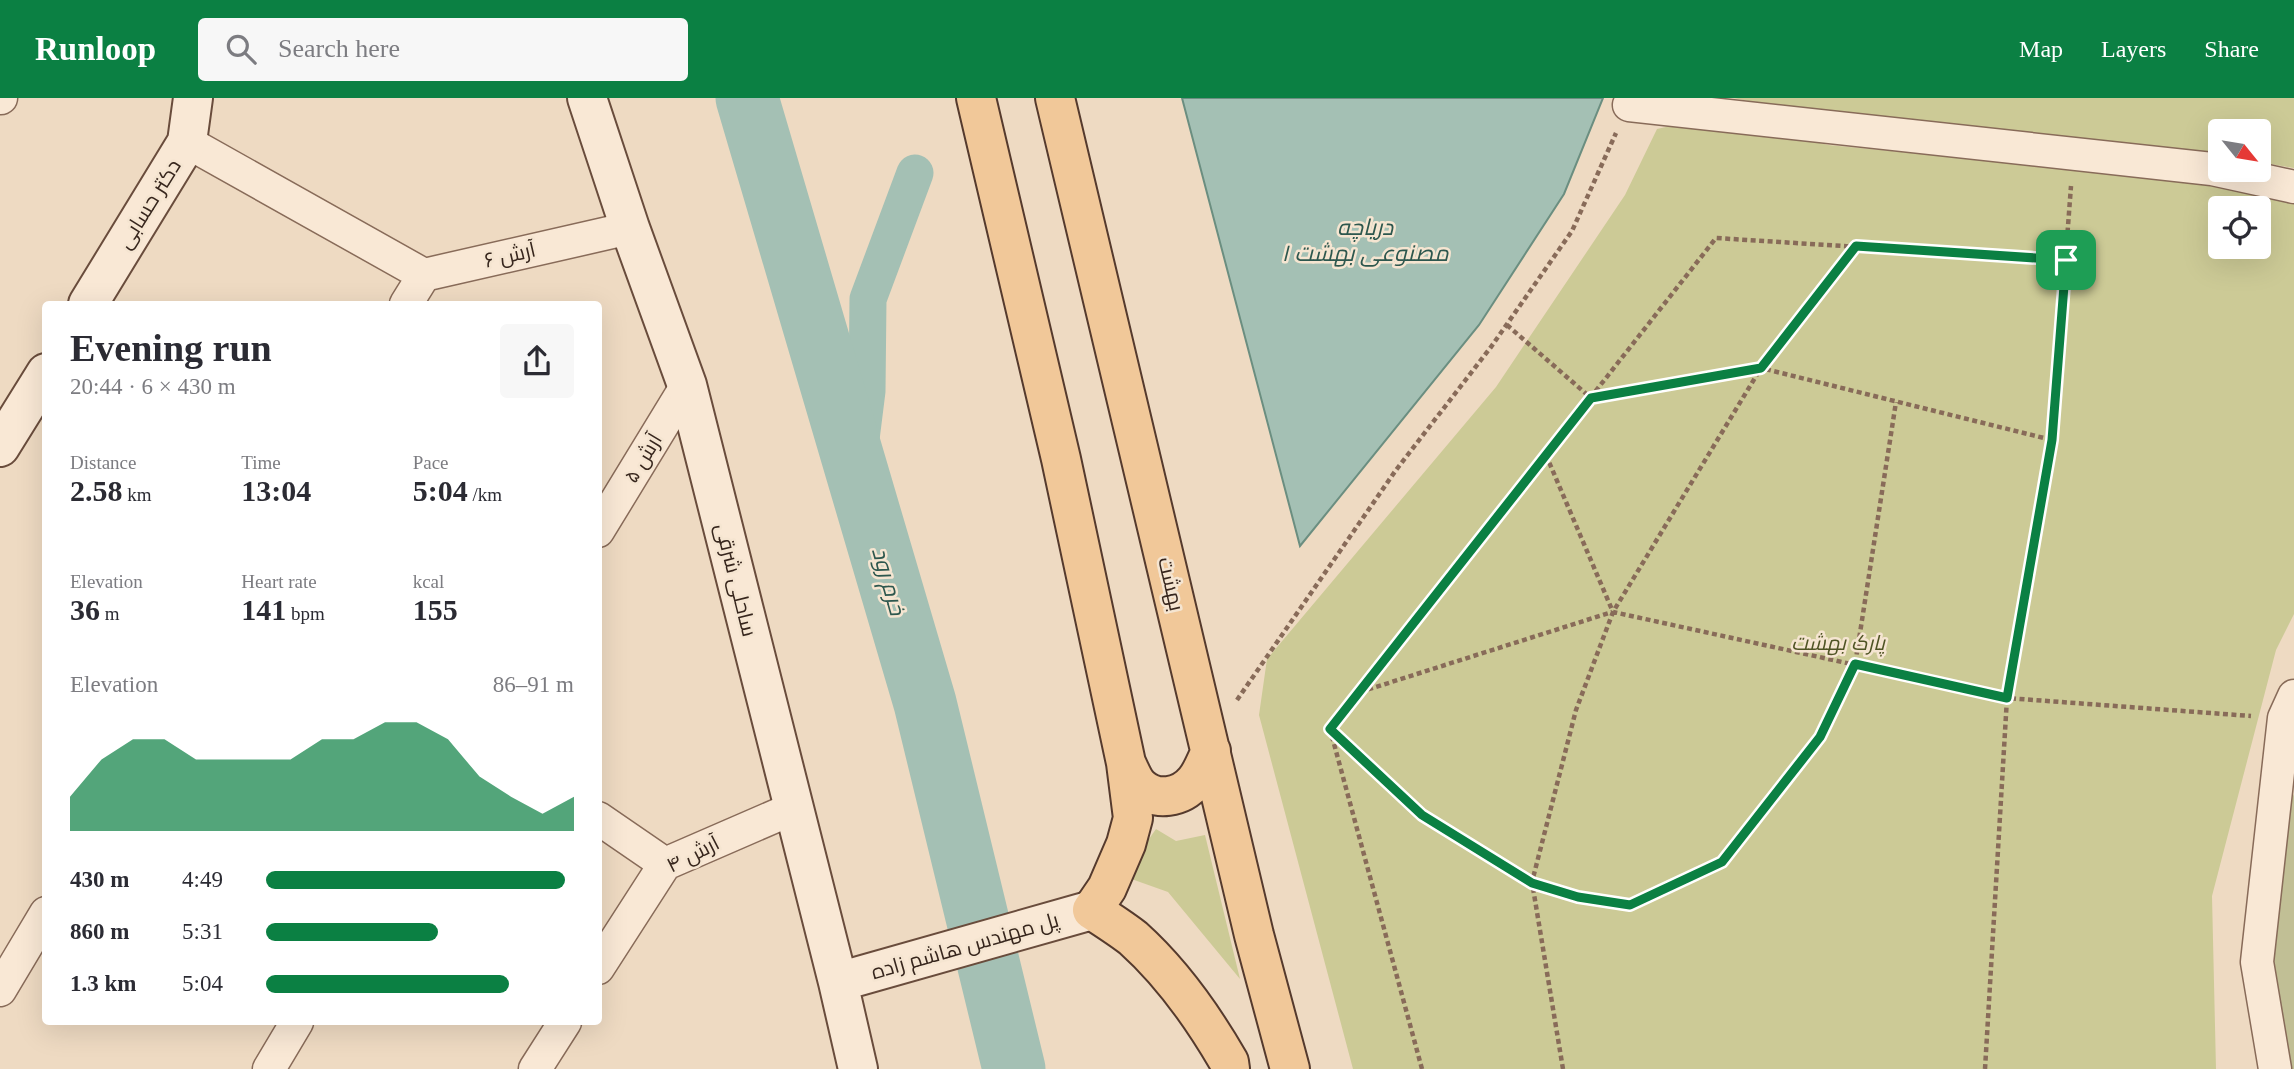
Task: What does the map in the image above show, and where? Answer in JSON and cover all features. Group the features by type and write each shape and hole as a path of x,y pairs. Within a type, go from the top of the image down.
{"main road":[{"name":"دکتر حسابی","path":"90,301 187,142 193,98"},
{"name":"ساحلی شرقی","path":"587,98 630,228 687,385 858,1069"},
{"path":"976,98 1061,459 1126,763 1133,818 1126,844 1107,888 1093,910 1130,936 1148,953 1207,1024 1231,1067"},
{"name":"بهشت","path":"1055,98 1254,935 1290,1069"},
{"path":"0,447 42,379"},
{"path":"1126,763 1138,786 1154,796 1167,797 1195,782 1209,746"},
{"name":"پل مهندس هاشم زاده","path":"838,982 1093,910"}],"street":[{"path":"1629,104 2212,169 2294,187"},
{"path":"187,142 424,275 408,301"},
{"name":"آرش ۶","path":"424,275 630,228"},
{"name":"آرش ۵","path":"602,524 687,385"},
{"path":"2275,1069 2257,962 2289,707"},
{"name":"آرش ۴","path":"602,962 664,864 794,808"},
{"path":"602,821 664,864"},
{"path":"0,990 42,920"},
{"path":"269,1069 295,1025"},
{"path":"535,1069 563,1025"}],"path":[{"path":"1209,746 1396,470 1506,325 1572,231 1629,104"},
{"path":"1985,1069 2007,698 2052,440 2073,154"},
{"path":"1330,729 1716,238 2066,260"},
{"path":"1563,1069 1532,883 1576,710 1613,612 1761,368 1856,246"},
{"path":"1506,325 1591,398"},
{"path":"1591,398 1761,368 2052,440"},
{"path":"1330,729 1422,815 1532,883 1578,897 1630,905 1722,862 1820,737 1855,664 1896,401"},
{"path":"1546,455 1613,612"},
{"path":"1359,693 1613,612 2007,698 2289,707"},
{"path":"1330,729 1422,1069"}],"green space":[{"path":"1733,98 2294,98 2294,168 2272,164 2272,119 2208,119 2208,154 2158,146 1913,132"},
{"name":"پارک بهشت","path":"1711,117 1828,145 2221,182 2294,194 2294,614 2276,650 2212,896 2216,1069 1353,1069 1259,715 1267,659 1496,387 1625,195 1657,129"},
{"path":"1156,829 1176,841 1205,835 1240,979 1168,892 1123,876"}],"shaded area":[{"path":"2294,794 2294,1069 2276,1069 2268,845"}],"water":[{"name":"دریاچه مصنوعی بهشت ۱","path":"1182,98 1603,98 1564,194 1479,325 1300,546"}],"waterway":[{"name":"خرم رود","path":"747,98 925,703 1014,1069"},
{"path":"857,471 867,391 868,299 915,173"}],"route":[{"path":"1856,246 2066,260 2052,440 2007,698 1855,664 1820,737 1722,862 1630,905 1578,897 1532,883 1422,815 1330,729 1591,398 1761,368 1856,246"}]}
